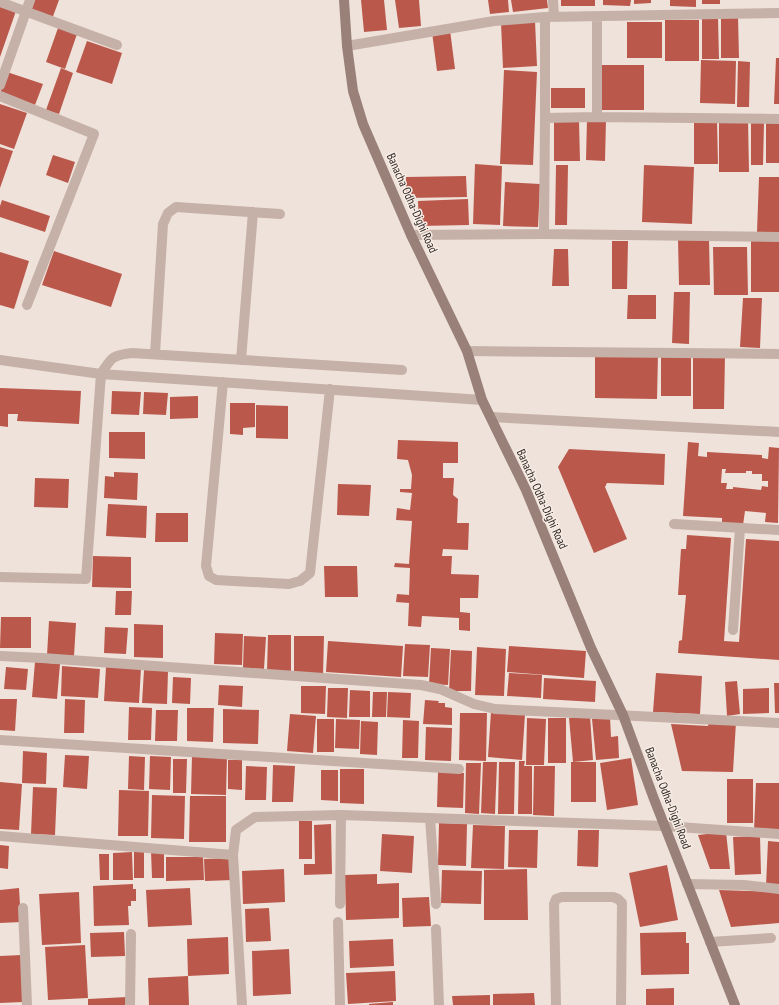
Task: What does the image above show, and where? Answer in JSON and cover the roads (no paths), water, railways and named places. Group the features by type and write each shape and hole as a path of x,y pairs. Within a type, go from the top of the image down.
{"street":[{"path":"0,85 30,0"},
{"name":"Banacha Odha-Dighi Road","path":"344,0 347,46 353,91 363,124 410,235 467,351 482,400 526,490 591,648 623,715 664,826 735,1005"},
{"path":"544,234 545,118 549,17 553,0"},
{"path":"0,2 117,45"},
{"path":"347,46 494,21 549,17 779,13"},
{"path":"597,16 597,117"},
{"path":"0,96 94,134 27,305"},
{"path":"545,118 597,117 779,119"},
{"path":"155,354 163,224 168,212 176,207 280,214"},
{"path":"241,360 253,212"},
{"path":"410,235 544,234 779,237"},
{"path":"467,351 779,354"},
{"path":"0,577 86,579 101,374 110,359 120,354 132,353 402,370"},
{"path":"0,360 101,374 482,400"},
{"path":"223,382 206,566 209,576 216,580 289,584 300,581 310,572 330,389"},
{"path":"491,416 779,432"},
{"path":"674,524 779,530"},
{"path":"734,630 740,528"},
{"path":"0,656 421,685 440,689 474,704 495,709 779,723"},
{"path":"0,740 459,769"},
{"path":"242,1005 233,854 236,830 255,817 341,815 664,826 779,834"},
{"path":"340,904 341,815"},
{"path":"430,818 436,904"},
{"path":"0,836 233,854"},
{"path":"687,884 744,885 779,889"},
{"path":"556,1005 554,904 556,899 562,897 613,897 622,903 621,1005"},
{"path":"23,908 27,1005"},
{"path":"338,922 340,1005"},
{"path":"436,929 439,1005"},
{"path":"130,1005 131,934"},
{"path":"710,942 771,938"}]}
